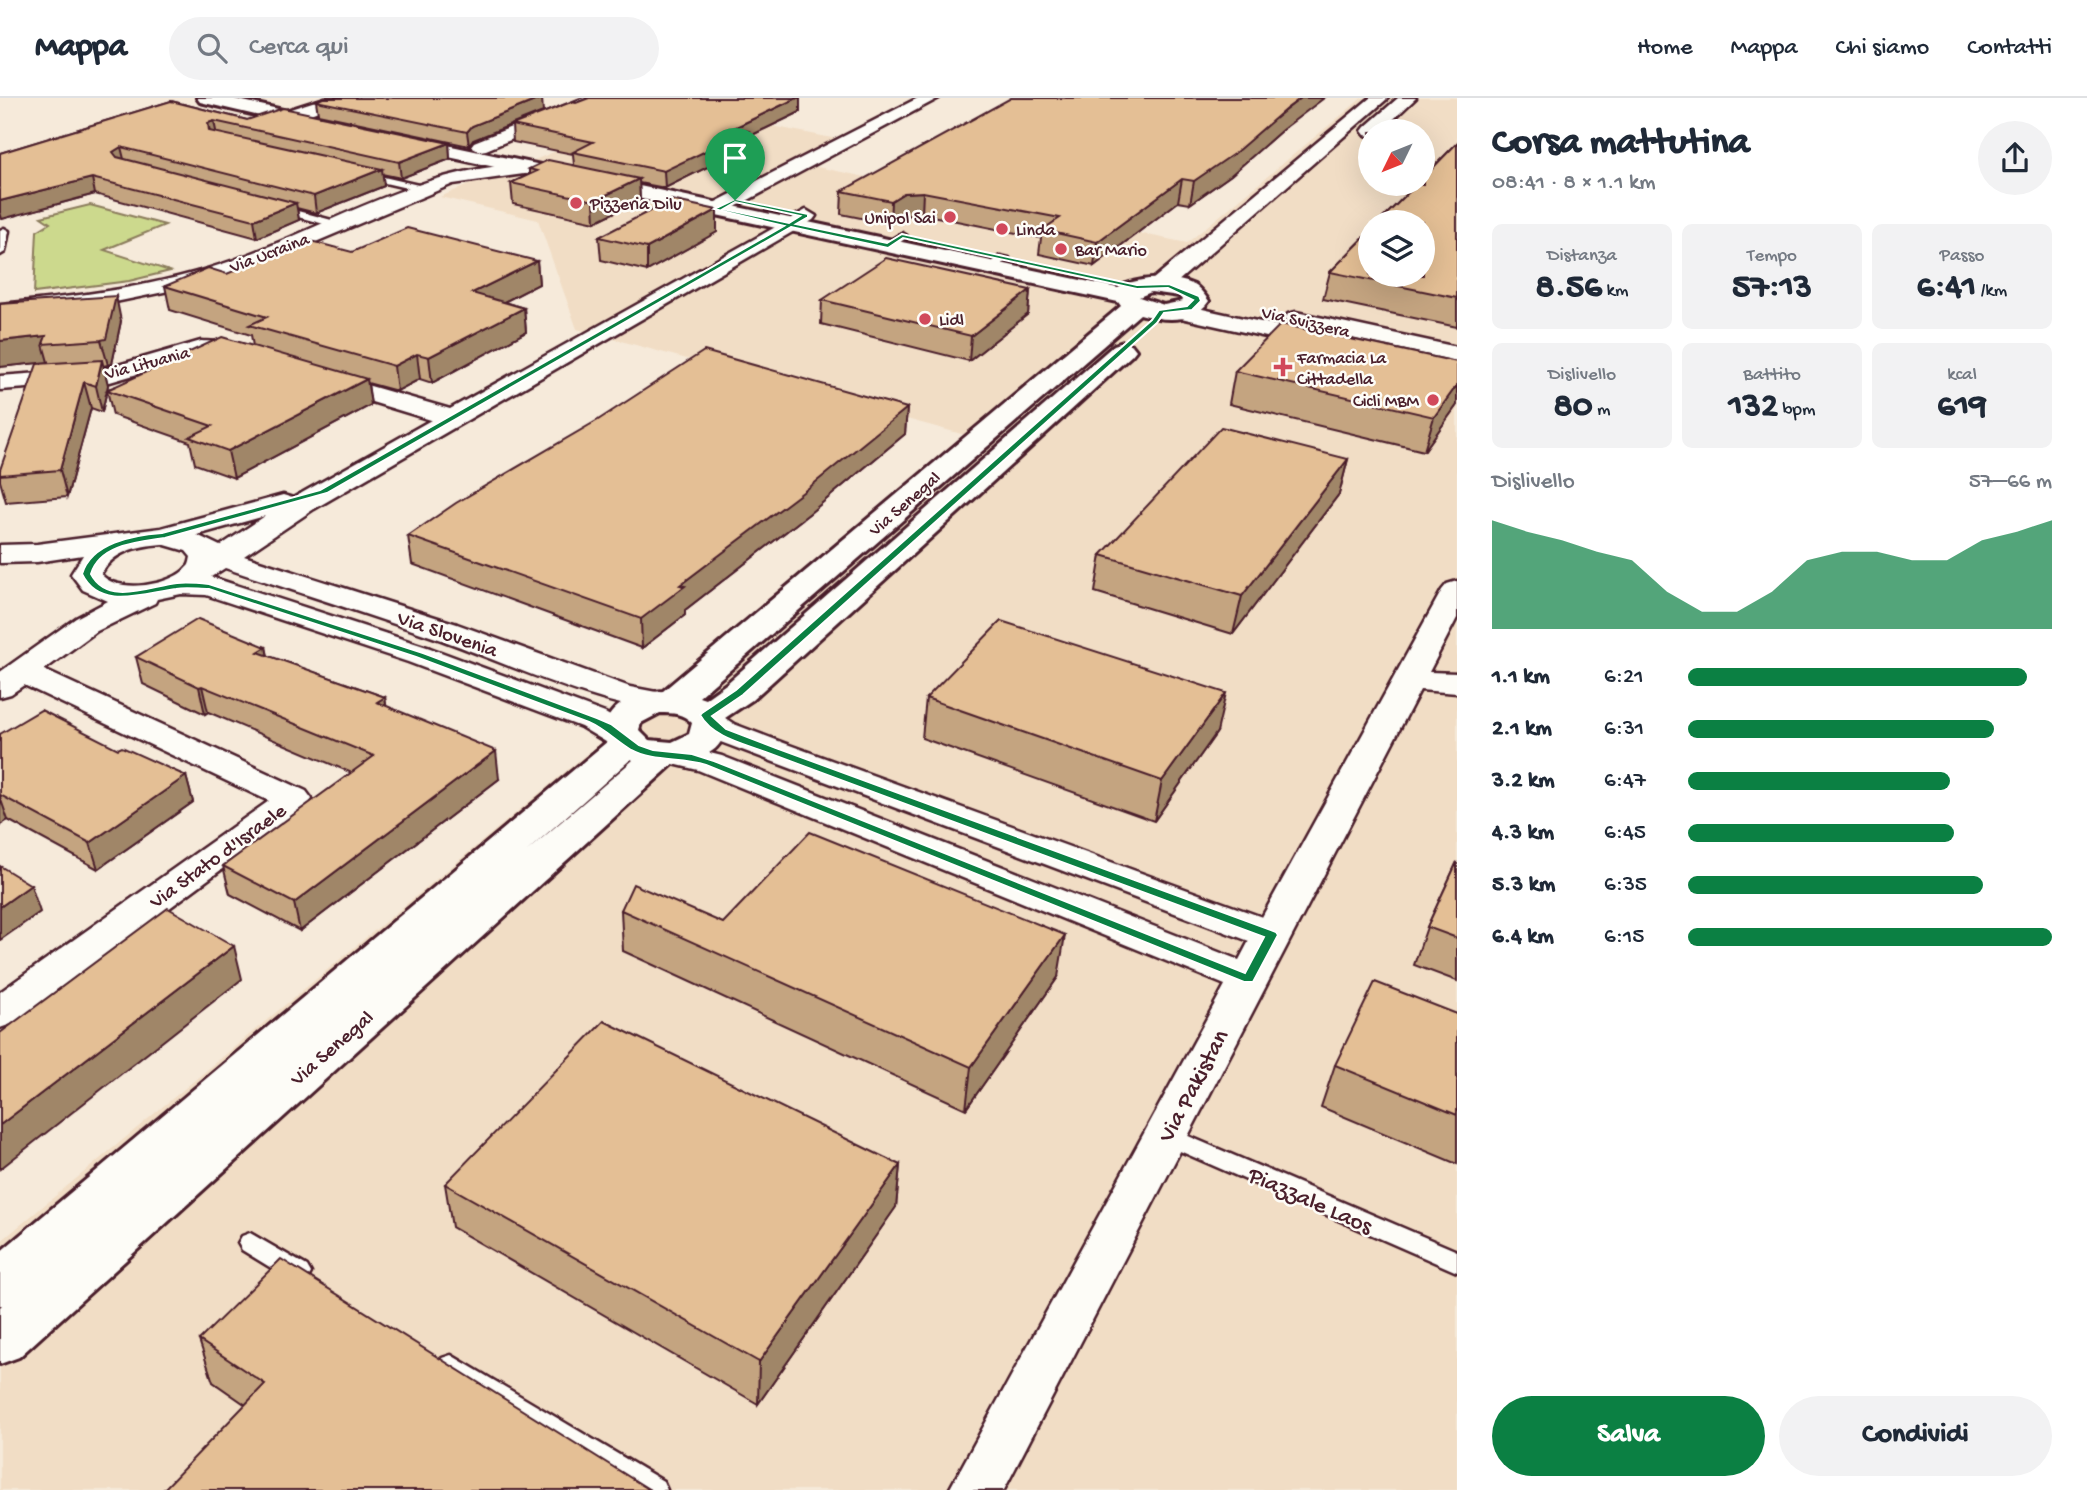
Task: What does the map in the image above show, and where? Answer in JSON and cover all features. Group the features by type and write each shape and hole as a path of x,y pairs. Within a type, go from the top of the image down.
{"main road":[{"path":"206,98 343,123"},
{"path":"256,98 297,113"},
{"name":"Via Svizzera","path":"726,205 480,146 382,131 454,153 525,169 726,205 1165,296"},
{"name":"Via Senegal","path":"666,702 1165,296"},
{"name":"Via Senegal","path":"0,1283 647,747 698,746 706,739 708,719 1154,322 1165,296"},
{"path":"647,747 622,722 627,714 647,704 666,702 691,706 708,719"},
{"name":"Via Senegal","path":"0,1340 647,747"}],"street":[{"path":"297,113 341,98"},
{"path":"480,146 599,98"},
{"path":"726,205 931,98"},
{"name":"Via Senegal","path":"1165,296 1380,98"},
{"path":"1384,119 1408,98"},
{"path":"447,180 462,165 462,161 454,153"},
{"name":"Via Ucraina","path":"0,311 78,303 165,286 239,265 447,180 482,172 525,169"},
{"path":"11,680 69,635 127,602 204,566 324,492 798,220"},
{"name":"Via Svizzera","path":"1165,296 1457,354"},
{"name":"Via Svizzera","path":"1165,296 1457,373"},
{"name":"Via Lituania","path":"0,383 110,374 201,348 222,349 260,360"},
{"path":"299,372 452,418"},
{"path":"2,554 37,553 162,536 324,492"},
{"path":"162,536 179,537 204,566"},
{"path":"69,635 92,596 89,564 97,555 126,541"},
{"path":"2,554 69,565 102,590 120,594 204,566"},
{"name":"Via Slovenia","path":"666,702 623,695 446,631 204,566 209,586 419,655 593,720 647,747 710,763 1248,979"},
{"name":"Via Pakistan","path":"976,1490 1457,590"},
{"name":"Via Stato d'Israele","path":"0,1013 294,799 11,680"},
{"path":"1408,680 1457,682"},
{"path":"708,719 722,731 772,751 1272,935"}],"lane":[{"path":"346,172 424,190"},
{"path":"265,205 339,225"},
{"path":"0,252 5,231"},
{"name":"Piazzale Laos","path":"1165,1135 1457,1262"},
{"path":"250,1243 321,1287"},
{"path":"428,1352 654,1490"}],"shaded area":[{"path":"1362,98 1457,98 1457,1490 0,1490 0,1242 969,436 577,329 538,220 440,197 660,108 671,106 837,139 793,162 1187,243"}],"green space":[{"path":"90,205 165,225 104,250 170,271 129,281 34,293 37,231 50,223 41,217"}],"building":[{"path":"323,98 542,98 472,126 467,132 316,101"},
{"path":"589,98 797,98 734,128 748,131 664,171 573,152 593,142 512,125 571,102"},
{"path":"1011,98 1301,98 1235,153 1194,181 1182,179 1097,242 1042,230 1060,218 923,192 904,193 891,201 842,191"},
{"path":"171,101 247,120 283,108 449,143 399,162 214,121 208,123 209,131 382,169 314,196 121,147 113,152 117,157 296,203 254,220 92,178 0,201 0,153"},
{"path":"1457,143 1457,298 1403,287 1435,287 1435,210 1391,210 1405,196 1435,196 1435,166"},
{"path":"548,160 639,179 594,201 511,183 537,171 529,169"},
{"path":"671,200 717,210 647,248 599,237"},
{"path":"407,228 537,261 472,293 524,308 429,357 417,354 394,366 249,325 267,317 165,286 208,268 227,274 307,240 352,252"},
{"path":"1358,244 1358,278 1330,272"},
{"path":"886,258 1030,290 971,336 822,300"},
{"path":"116,296 106,339 43,344 46,336 0,341 0,304"},
{"path":"1281,324 1457,362 1457,385 1434,417 1235,371"},
{"path":"222,337 367,379 228,451 189,437 212,426 107,390"},
{"path":"704,351 907,408 811,486 680,585 685,586 641,619 408,536 456,503 598,420"},
{"path":"102,360 96,386 84,382 60,470 0,475 37,364"},
{"path":"1221,427 1348,459 1242,596 1101,555"},
{"path":"198,619 266,647 258,652 385,697 377,702 496,751 294,903 223,866 374,756 199,687 136,657"},
{"path":"1001,621 1226,693 1162,781 926,698"},
{"path":"41,710 118,749 122,747 186,776 90,843 0,795 0,734"},
{"path":"810,832 1065,935 971,1067 621,910 633,884 723,923"},
{"path":"1457,862 1457,938 1427,927"},
{"path":"0,866 31,885 0,907"},
{"path":"168,908 234,946 0,1125 0,1033"},
{"path":"1375,982 1457,1014 1457,1115 1335,1065"},
{"path":"604,1021 900,1165 759,1362 445,1184"},
{"path":"281,1259 650,1490 163,1490 265,1384 199,1340"}],"place":[{"name":"Pizzeria Dilu","path":"576,203"},
{"name":"Unipol Sai","path":"950,217"},
{"name":"Linda","path":"1002,229"},
{"name":"Bar Mario","path":"1061,249"},
{"name":"Lidl","path":"925,319"},
{"name":"Farmacia La Cittadella","path":"1283,367"},
{"name":"Cicli MBM","path":"1433,400"}],"route":[{"path":"735,200 718,209 790,225 888,246 902,236 1137,287 1169,286 1186,290 1195,296 1195,305 1189,308 1162,311 1154,322 739,692 706,715 710,723 722,731 772,751 1272,935 1248,979 710,763 692,757 652,753 635,747 608,726 419,655 209,586 177,586 141,594 120,594 102,590 91,583 86,574 89,564 97,555 126,541 162,536 324,492 388,455 755,245 790,225 806,216 735,200"}]}
